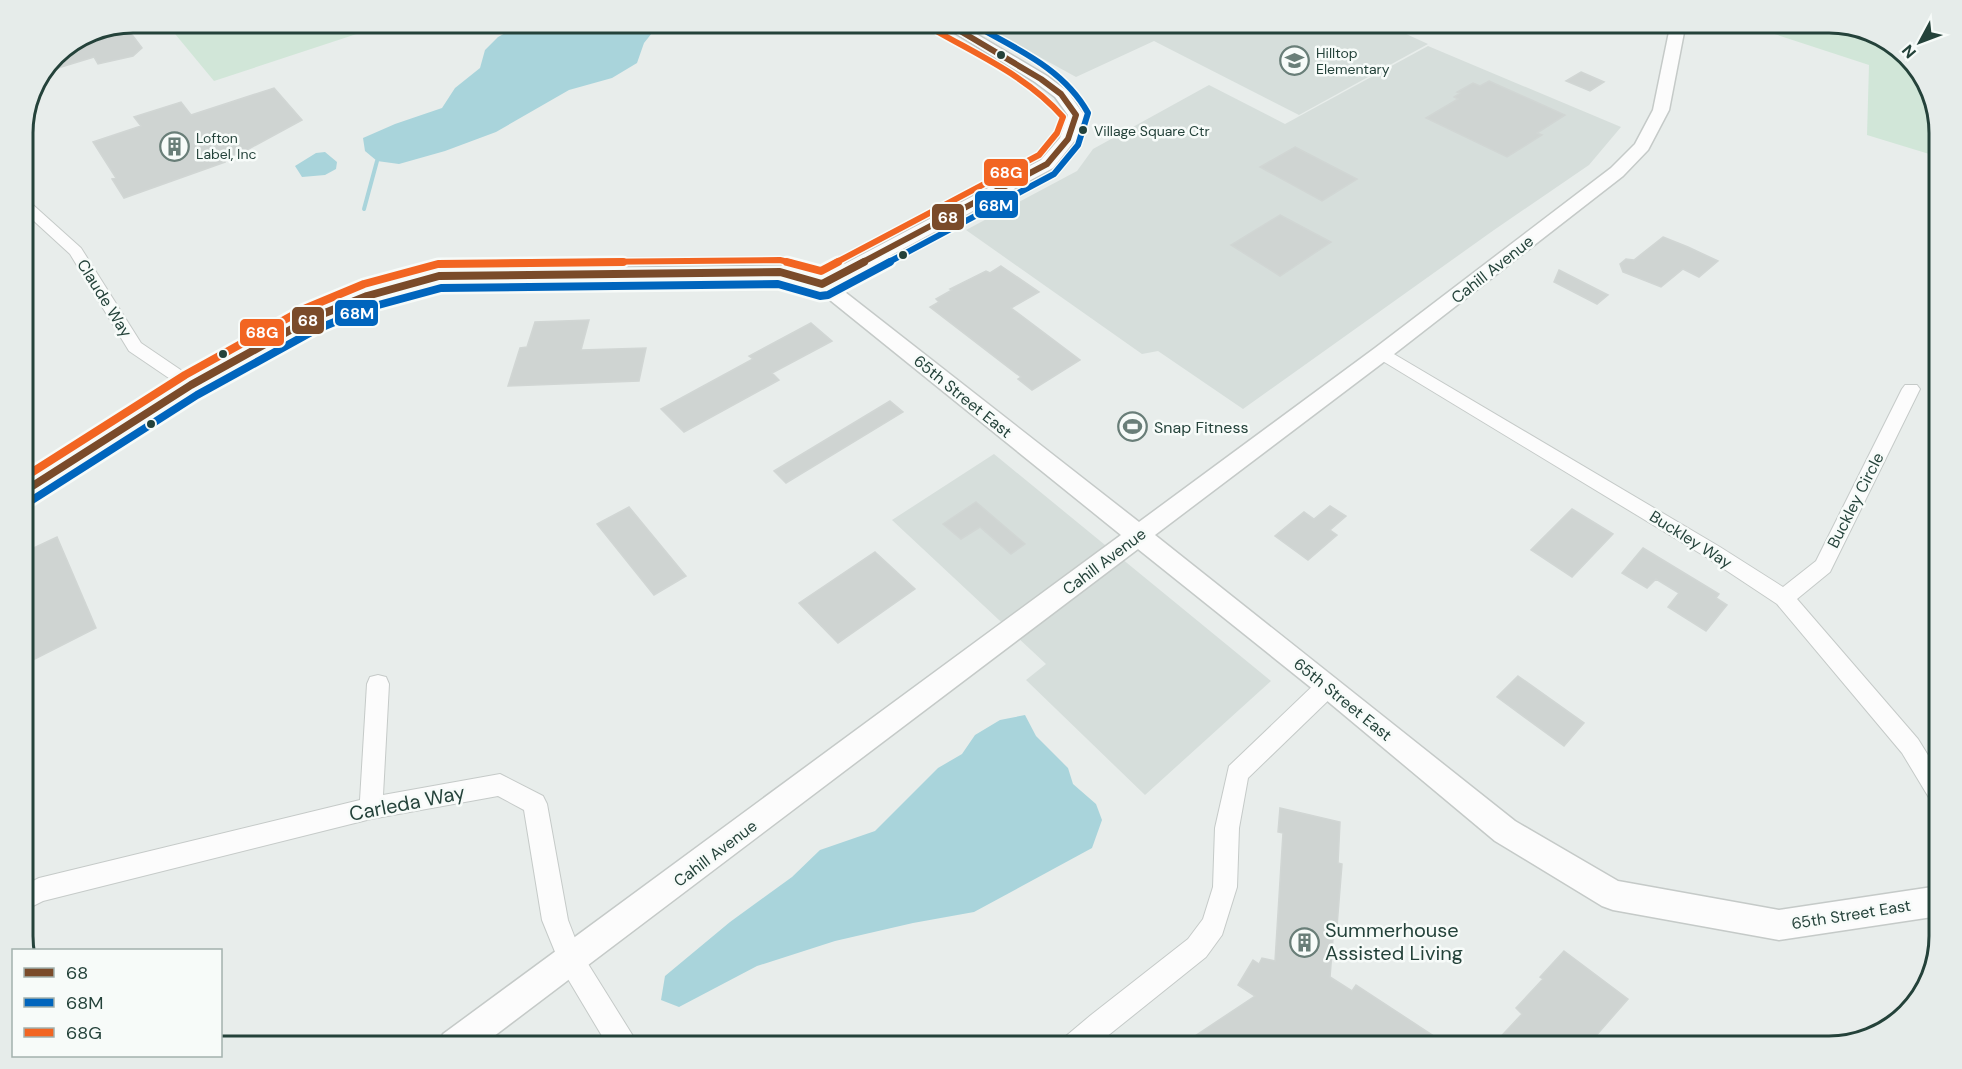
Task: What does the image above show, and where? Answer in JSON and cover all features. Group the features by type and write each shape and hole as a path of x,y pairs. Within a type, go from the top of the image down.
{"street":[{"path":"33,486 191,386 310,319 368,296 439,276 780,272 822,284 1047,164 1068,139 1076,115 1061,94 1041,79 963,33"},
{"name":"Cahill Avenue","path":"470,1036 1382,353 1617,172 1642,146 1661,110 1677,33"},
{"name":"Claude Way","path":"33,212 76,251 135,347 191,386"},
{"name":"65th Street East","path":"822,284 1328,686 1505,831 1613,895 1779,925 1929,903"},
{"name":"Buckley Way","path":"1382,353 1713,552 1784,598 1910,746 1929,776"},
{"name":"Buckley Circle","path":"1784,598 1823,566 1911,389"},
{"path":"371,808 378,684"},
{"path":"1087,1036 1197,948 1213,926 1225,887 1227,828 1237,773 1328,686"},
{"name":"Carleda Way","path":"33,889 371,808 500,785 535,804 555,920 571,960 616,1036"}],"shaded area":[{"name":"Hilltop Elementary","path":"996,33 1404,33 1428,44 1299,115 1154,41 1076,77"},
{"path":"1428,46 1621,127 1589,165 1243,409 1158,351 1142,354 966,230 1077,171 1093,149 1209,85 1285,124"},
{"path":"994,454 1271,681 1145,795 1026,680 1046,664 892,520"}],"green space":[{"path":"174,33 360,33 214,81"},
{"path":"1771,33 1829,33 1861,38 1890,54 1890,72 1908,72 1924,101 1929,127 1929,154 1867,135 1869,65"}],"water":[{"path":"505,33 652,33 644,43 637,63 612,78 569,90 496,132 445,151 399,164 377,161 365,151 363,138 442,108 455,88 480,68 485,50"},
{"path":"325,152 337,162 336,169 325,175 302,177 295,166 316,153"},
{"path":"1025,715 1036,736 1068,768 1073,784 1096,804 1102,820 1092,848 974,912 835,941 757,966 679,1007 661,1000 665,976 730,922 792,877 820,850 875,831 938,768 962,754 975,735 1000,720"}],"building":[{"path":"131,33 142,48 133,56 98,64 94,57 57,68 78,50 114,35"},
{"path":"1581,72 1604,82 1590,91 1566,81"},
{"path":"1489,81 1565,115 1537,133 1542,135 1507,157 1426,118 1458,99 1454,97 1460,93 1457,92 1473,83 1480,86"},
{"name":"Lofton Label, Inc","path":"274,88 302,120 245,151 223,159 225,162 124,198 112,179 116,178 93,142 141,126 134,117 181,102 191,115"},
{"path":"1295,147 1357,179 1322,201 1260,167"},
{"path":"1280,215 1331,242 1280,276 1231,245"},
{"path":"1663,237 1718,261 1699,277 1683,269 1661,287 1623,272 1620,264 1626,259 1634,260"},
{"path":"1001,266 1039,292 1011,308 1080,360 1032,390 1018,379 1021,377 930,307 939,302 936,299 952,290 950,289 986,271 990,273"},
{"path":"1559,270 1608,295 1597,304 1554,282"},
{"path":"589,320 581,350 646,348 639,381 508,386 520,348 527,347 535,322"},
{"path":"811,323 832,341 772,373 779,380 684,432 661,409 753,359 749,356"},
{"path":"890,401 903,412 786,483 774,471"},
{"path":"976,502 1025,544 1011,554 980,527 961,539 943,524"},
{"path":"1330,506 1346,516 1330,530 1337,535 1308,560 1275,536 1304,512 1314,519"},
{"path":"629,507 686,576 654,595 597,524"},
{"path":"1572,509 1613,534 1572,577 1531,550"},
{"path":"57,537 96,628 33,660 33,548"},
{"path":"1643,548 1719,594 1716,598 1727,605 1706,631 1668,607 1679,593 1656,579 1647,588 1622,573"},
{"path":"875,552 915,589 838,643 799,603"},
{"path":"1518,676 1584,723 1564,746 1497,697"},
{"name":"Summerhouse Assisted Living","path":"1280,808 1340,822 1338,863 1342,864 1330,977 1352,991 1356,985 1434,1036 1195,1036 1255,996 1238,985 1253,960 1259,964 1262,958 1275,961 1283,833 1278,832"},
{"path":"1564,951 1628,999 1596,1036 1501,1036 1522,1014 1516,1008 1543,979 1540,977"}],"waterway":[{"path":"364,209 377,161"}],"transit line":[{"name":"68G","path":"33,472 185,375 304,309 364,284 438,264 780,260 821,271 1039,155 1057,133 1063,117 1038,92 1005,70 940,33"},
{"name":"68","path":"33,486 191,385 310,319 367,296 439,276 780,272 822,284 1047,164 1068,139 1076,115 1061,94 1041,79 964,33"},
{"name":"68M","path":"33,499 197,395 315,330 371,307 441,288 778,284 820,296 828,295 1054,174 1078,145 1088,113 1080,98 1053,72 988,33"}],"place":[{"name":"Hilltop Elementary","path":"1295,61"},
{"name":"Village Square Ctr","path":"1083,130"},
{"name":"Lofton Label, Inc","path":"175,146"},
{"name":"Snap Fitness","path":"1133,427"},
{"name":"Summerhouse Assisted Living","path":"1304,942"}]}
